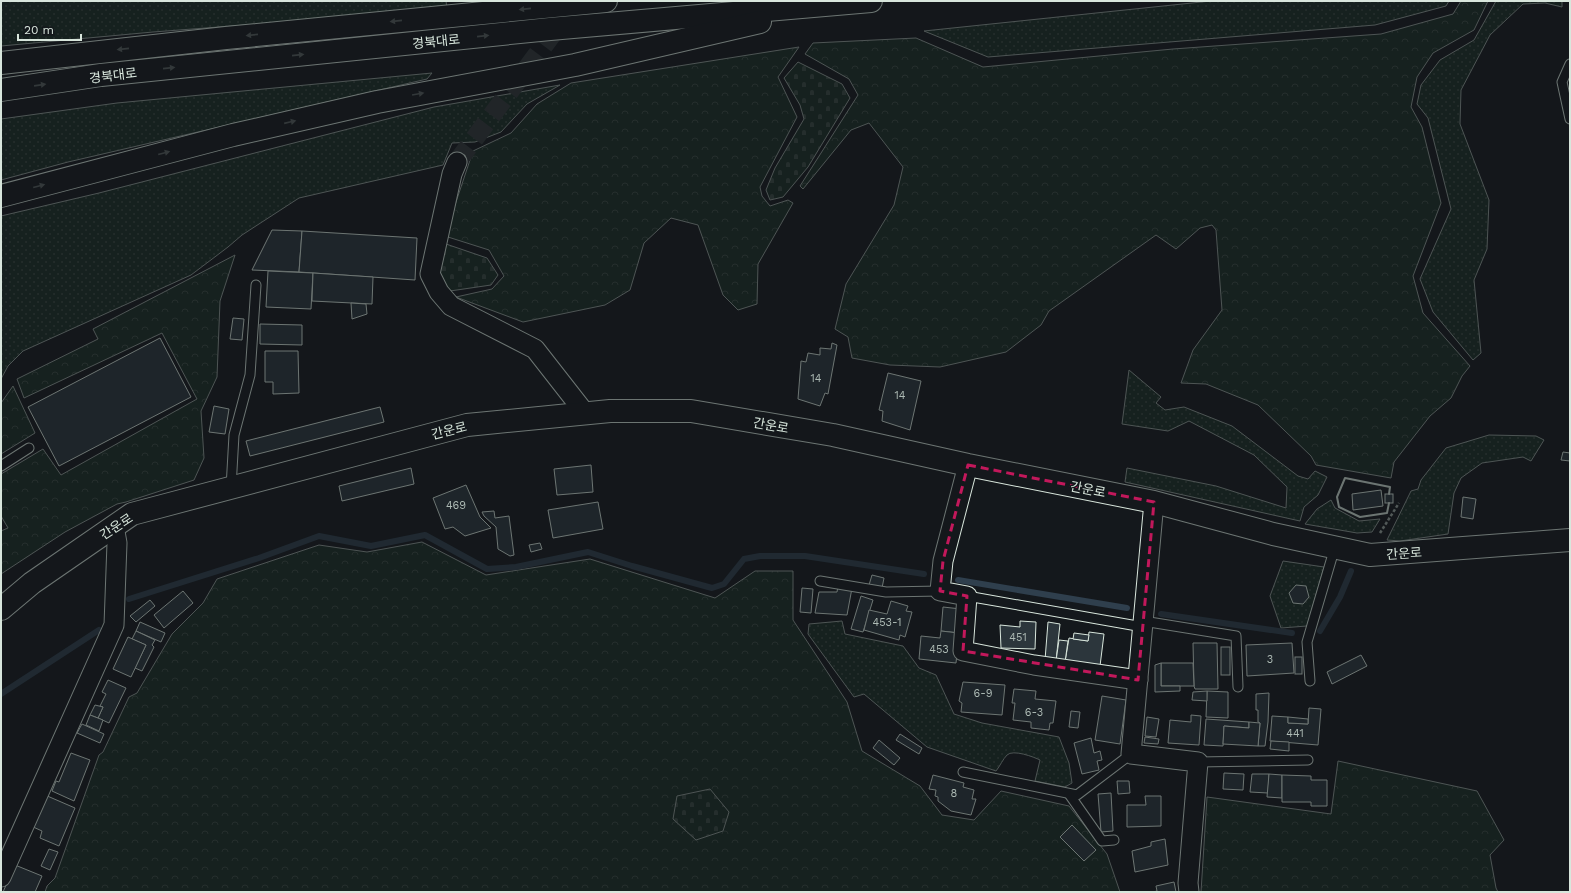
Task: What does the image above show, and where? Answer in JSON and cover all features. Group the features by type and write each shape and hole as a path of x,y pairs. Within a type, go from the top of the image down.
{"main road":[{"name":"경북대로","path":"1,62 226,38 606,1"},
{"name":"경북대로","path":"1,90 109,74 550,29 871,1"},
{"path":"1,196 233,135 369,103 576,65 836,4"},
{"name":"간운로","path":"1,609 32,583 132,514 467,425 610,411 691,411 833,435 968,465 1154,502 1273,534 1370,555 1388,555 1570,540"}],"street":[{"path":"457,162 452,174 430,274 439,292 451,306 535,349 585,413"},
{"path":"968,465 943,561 940,591 967,596 964,651 1034,665 1138,680"},
{"path":"1154,502 1131,754 1198,762 1188,883 1189,892"},
{"path":"1,877 114,625 117,543 114,526"}],"lane":[{"path":"1570,64 1562,82 1570,119"},
{"path":"231,488 234,435 250,375 256,285"},
{"path":"1,466 29,448"},
{"path":"1310,681 1307,642 1335,547"},
{"path":"820,581 886,592 940,591"},
{"path":"967,596 1143,624 1236,636 1238,686"},
{"path":"963,772 1077,796 1131,754"},
{"path":"1198,762 1308,760"},
{"path":"1068,794 1102,841 1114,840"}],"path":[{"path":"1382,529 1399,503"}],"highlighted area":[{"path":"968,465 1154,502 1138,680 963,651 967,596 940,591 943,561"}],"green space":[{"path":"1,1 446,1 447,9 153,32 1,46"},
{"path":"1211,1 1449,1 1446,6 1375,25 988,57 924,31"},
{"path":"1461,1 1488,1 1474,30 1433,53 1417,77 1411,107 1422,127 1441,203 1413,276 1423,313 1470,366 1462,376 1451,398 1430,416 1394,462 1391,478 1316,465 1311,456 1258,405 1206,384 1181,383 1193,350 1222,310 1216,230 1212,225 1200,228 1176,249 1156,235 1049,311 1041,325 1006,352 940,367 890,365 852,358 848,337 835,329 846,284 894,205 903,167 869,123 851,130 803,189 800,186 858,95 849,79 805,54 813,43 916,38 983,67 1173,49 1381,34 1453,14"},
{"path":"1496,1 1562,1 1562,7 1545,3 1523,4 1490,35 1461,90 1460,124 1489,200 1487,249 1474,280 1481,353 1473,360 1433,312 1420,279 1451,209 1428,118 1417,104 1421,85 1440,60 1474,40"},
{"path":"799,47 778,77 797,117 760,187 762,196 770,206 788,200 793,203 758,264 757,304 738,310 723,295 698,225 671,218 644,243 630,290 605,305 523,322 456,297 492,289 504,276 489,250 448,237 448,226 473,151 511,133 537,104 571,83"},
{"path":"798,62 842,84 850,98 808,167 783,197 770,200 766,190 775,168 804,119 800,105 784,78"},
{"path":"432,73 427,79 68,162 1,180 1,119 117,103"},
{"path":"560,85 527,104 501,132 475,142 452,143 443,165 299,198 242,235 191,275 23,351 8,366 1,379 1,216 99,193 434,107"},
{"path":"446,244 487,258 498,275 491,285 450,291 439,284 436,269"},
{"path":"235,255 220,301 217,377 201,411 204,458 194,480 117,504 65,532 1,574 1,531 8,528 1,516 1,474 43,449 61,475 197,399 162,333 24,398 17,379 98,339 93,329"},
{"path":"1129,370 1161,397 1156,403 1165,410 1184,407 1232,426 1298,476 1308,479 1315,471 1327,477 1318,495 1304,507 1300,521 1125,482 1127,468 1216,486 1286,508 1287,487 1254,455 1189,421 1168,431 1122,424"},
{"path":"13,386 35,433 1,454 1,403"},
{"path":"1489,435 1536,436 1544,440 1531,461 1523,457 1482,463 1461,478 1454,493 1448,534 1400,541 1387,540 1411,491 1418,489 1421,480 1446,448"},
{"path":"1331,500 1335,508 1359,521 1380,519 1372,532 1357,533 1305,524 1317,509"},
{"path":"422,542 486,575 590,559 715,598 755,571 793,571 793,620 847,702 862,751 920,786 942,815 974,820 1001,791 1069,806 1107,854 1120,892 45,892 47,886 55,878 99,755 103,752 129,697 137,693 172,634 203,603 217,579 319,545 367,552"},
{"path":"1283,561 1324,567 1307,626 1281,628 1270,596"},
{"path":"842,621 845,634 903,646 919,668 936,675 954,714 982,723 1059,737 1069,763 1072,783 1065,787 1035,781 1040,760 1024,754 1010,753 1004,758 996,771 927,747 864,694 854,697 808,634 809,624"},
{"path":"1338,761 1477,791 1504,840 1490,855 1498,892 1201,892 1207,797 1331,814"},
{"path":"710,789 729,812 723,831 696,840 673,819 677,796"}],"building":[{"path":"272,230 302,231 299,272 252,270"},
{"path":"302,231 417,238 415,280 299,272"},
{"path":"268,271 313,273 311,309 266,307"},
{"path":"313,273 373,277 372,304 312,301"},
{"path":"351,303 366,304 367,314 352,319"},
{"path":"233,318 244,319 242,340 230,339"},
{"path":"260,324 302,325 302,345 260,344"},
{"path":"160,338 191,397 59,466 28,407"},
{"path":"832,343 837,345 828,394 825,393 820,406 798,399 801,361 806,362 808,353 820,355 820,348 831,349"},
{"path":"265,351 298,351 299,393 273,394 273,382 265,382"},
{"path":"888,373 921,381 910,430 882,421 883,411 879,410"},
{"path":"214,406 229,409 225,434 209,432"},
{"path":"380,407 384,422 250,456 246,441"},
{"path":"1563,452 1570,453 1570,461 1561,460"},
{"path":"591,465 593,492 557,495 554,469"},
{"path":"411,468 414,484 342,501 339,486"},
{"path":"466,485 480,517 491,528 465,536 453,527 445,529 433,498"},
{"path":"1381,490 1383,506 1353,510 1352,494"},
{"path":"1385,494 1393,494 1393,503 1385,503"},
{"path":"1463,497 1476,499 1473,519 1461,517"},
{"path":"598,502 603,529 553,538 548,510"},
{"path":"494,511 495,518 509,516 514,555 510,556 498,549 496,527 484,516 482,512"},
{"path":"540,543 542,549 531,552 529,545"},
{"path":"872,575 884,578 882,588 869,585"},
{"path":"1296,585 1306,586 1309,597 1303,604 1293,603 1289,593"},
{"path":"838,586 852,588 847,615 815,613 819,592 837,592"},
{"path":"802,588 813,589 811,613 800,612"},
{"path":"183,591 193,603 164,628 154,615"},
{"path":"861,596 873,600 863,632 851,629"},
{"path":"150,600 155,606 136,622 130,616"},
{"path":"891,601 908,606 906,611 912,612 905,637 900,635 899,640 864,630 869,610 887,614"},
{"path":"943,607 961,609 959,633 941,631"},
{"path":"1020,621 1036,622 1035,649 1001,648 1000,625 1020,627"},
{"path":"140,622 165,633 161,642 136,631"},
{"path":"1048,622 1060,624 1056,661 1045,660"},
{"path":"136,631 155,640 152,645 154,647 142,671 135,668 146,645 132,639"},
{"path":"941,631 959,633 956,663 919,659 921,636 940,638"},
{"path":"1089,632 1104,634 1100,666 1065,662 1069,638 1088,641"},
{"path":"1074,633 1089,635 1088,641 1073,639"},
{"path":"128,637 146,645 131,677 113,669"},
{"path":"1059,640 1068,641 1065,662 1056,661"},
{"path":"1193,643 1217,643 1218,689 1195,689"},
{"path":"1292,643 1294,673 1247,676 1246,645"},
{"path":"1221,647 1230,647 1230,675 1221,675"},
{"path":"1361,655 1367,666 1332,684 1327,672"},
{"path":"1295,657 1302,657 1302,674 1295,674"},
{"path":"1161,663 1193,663 1194,686 1161,686"},
{"path":"1161,663 1161,686 1180,686 1180,691 1155,692 1155,665"},
{"path":"108,680 126,688 109,723 98,718 103,707 100,706 106,694 102,692"},
{"path":"963,682 1005,685 1002,715 961,712 962,703 959,701"},
{"path":"1014,689 1036,691 1035,699 1056,701 1053,723 1050,723 1049,730 1031,728 1031,722 1013,720 1015,703 1012,703"},
{"path":"1207,691 1228,692 1228,718 1206,717"},
{"path":"1207,691 1207,701 1192,700 1193,692"},
{"path":"1269,693 1265,746 1258,746 1260,723 1258,722 1258,710 1256,710 1256,694"},
{"path":"1102,696 1126,700 1120,744 1095,740"},
{"path":"95,705 103,707 98,718 90,715"},
{"path":"1309,708 1321,709 1318,745 1270,741 1272,716 1288,717 1288,723 1308,724"},
{"path":"1071,711 1080,712 1078,728 1069,727"},
{"path":"90,715 103,720 99,731 86,725"},
{"path":"1191,715 1201,716 1199,745 1168,743 1170,720 1191,722"},
{"path":"1147,717 1159,719 1156,737 1145,736"},
{"path":"1288,717 1308,719 1308,724 1288,723"},
{"path":"1206,719 1249,722 1249,728 1224,726 1223,746 1204,745"},
{"path":"1249,722 1260,723 1258,746 1223,744 1224,726 1249,728"},
{"path":"82,724 104,734 100,743 77,733"},
{"path":"900,734 922,748 919,754 896,740"},
{"path":"1145,737 1159,739 1158,744 1144,743"},
{"path":"1091,738 1094,753 1100,751 1102,760 1097,761 1099,770 1082,774 1074,743"},
{"path":"879,740 900,758 894,765 873,748"},
{"path":"1271,741 1289,742 1289,751 1270,749"},
{"path":"71,753 90,760 74,801 52,791 56,781 59,782"},
{"path":"1224,773 1244,774 1243,790 1223,789"},
{"path":"1252,774 1269,774 1268,793 1250,792"},
{"path":"1269,774 1282,775 1282,798 1267,797"},
{"path":"933,775 964,783 963,787 974,790 972,799 976,799 971,815 951,811 938,801 938,797 935,796 936,790 929,789"},
{"path":"1282,775 1311,776 1311,780 1327,780 1327,806 1311,806 1311,802 1282,802"},
{"path":"1117,781 1129,781 1130,793 1118,794"},
{"path":"1111,793 1113,831 1101,832 1098,794"},
{"path":"45,795 75,808 59,846 40,838 42,831 31,826"},
{"path":"1145,796 1161,796 1161,826 1127,827 1127,805 1146,805"},
{"path":"1072,825 1096,850 1084,861 1060,837"},
{"path":"1165,839 1168,865 1135,872 1132,851 1151,846 1151,842"},
{"path":"49,849 58,852 50,870 41,866"},
{"path":"15,865 42,876 35,892 3,892"},
{"path":"1174,882 1176,892 1153,892 1157,891 1156,886"}],"waterway":[{"path":"129,599 259,558 319,536 371,546 425,535 487,569 516,567 588,552 712,588 724,584 744,559 760,556 805,556 924,574"},
{"path":"1320,631 1340,597 1351,571"},
{"path":"958,580 1127,608"},
{"path":"1161,614 1292,633"},
{"path":"1,694 99,630"}],"tunnel":[{"path":"457,162 577,1"}],"wall":[{"path":"1389,494 1390,487 1345,478 1337,497 1339,507 1360,517 1387,513 1389,503"}]}
